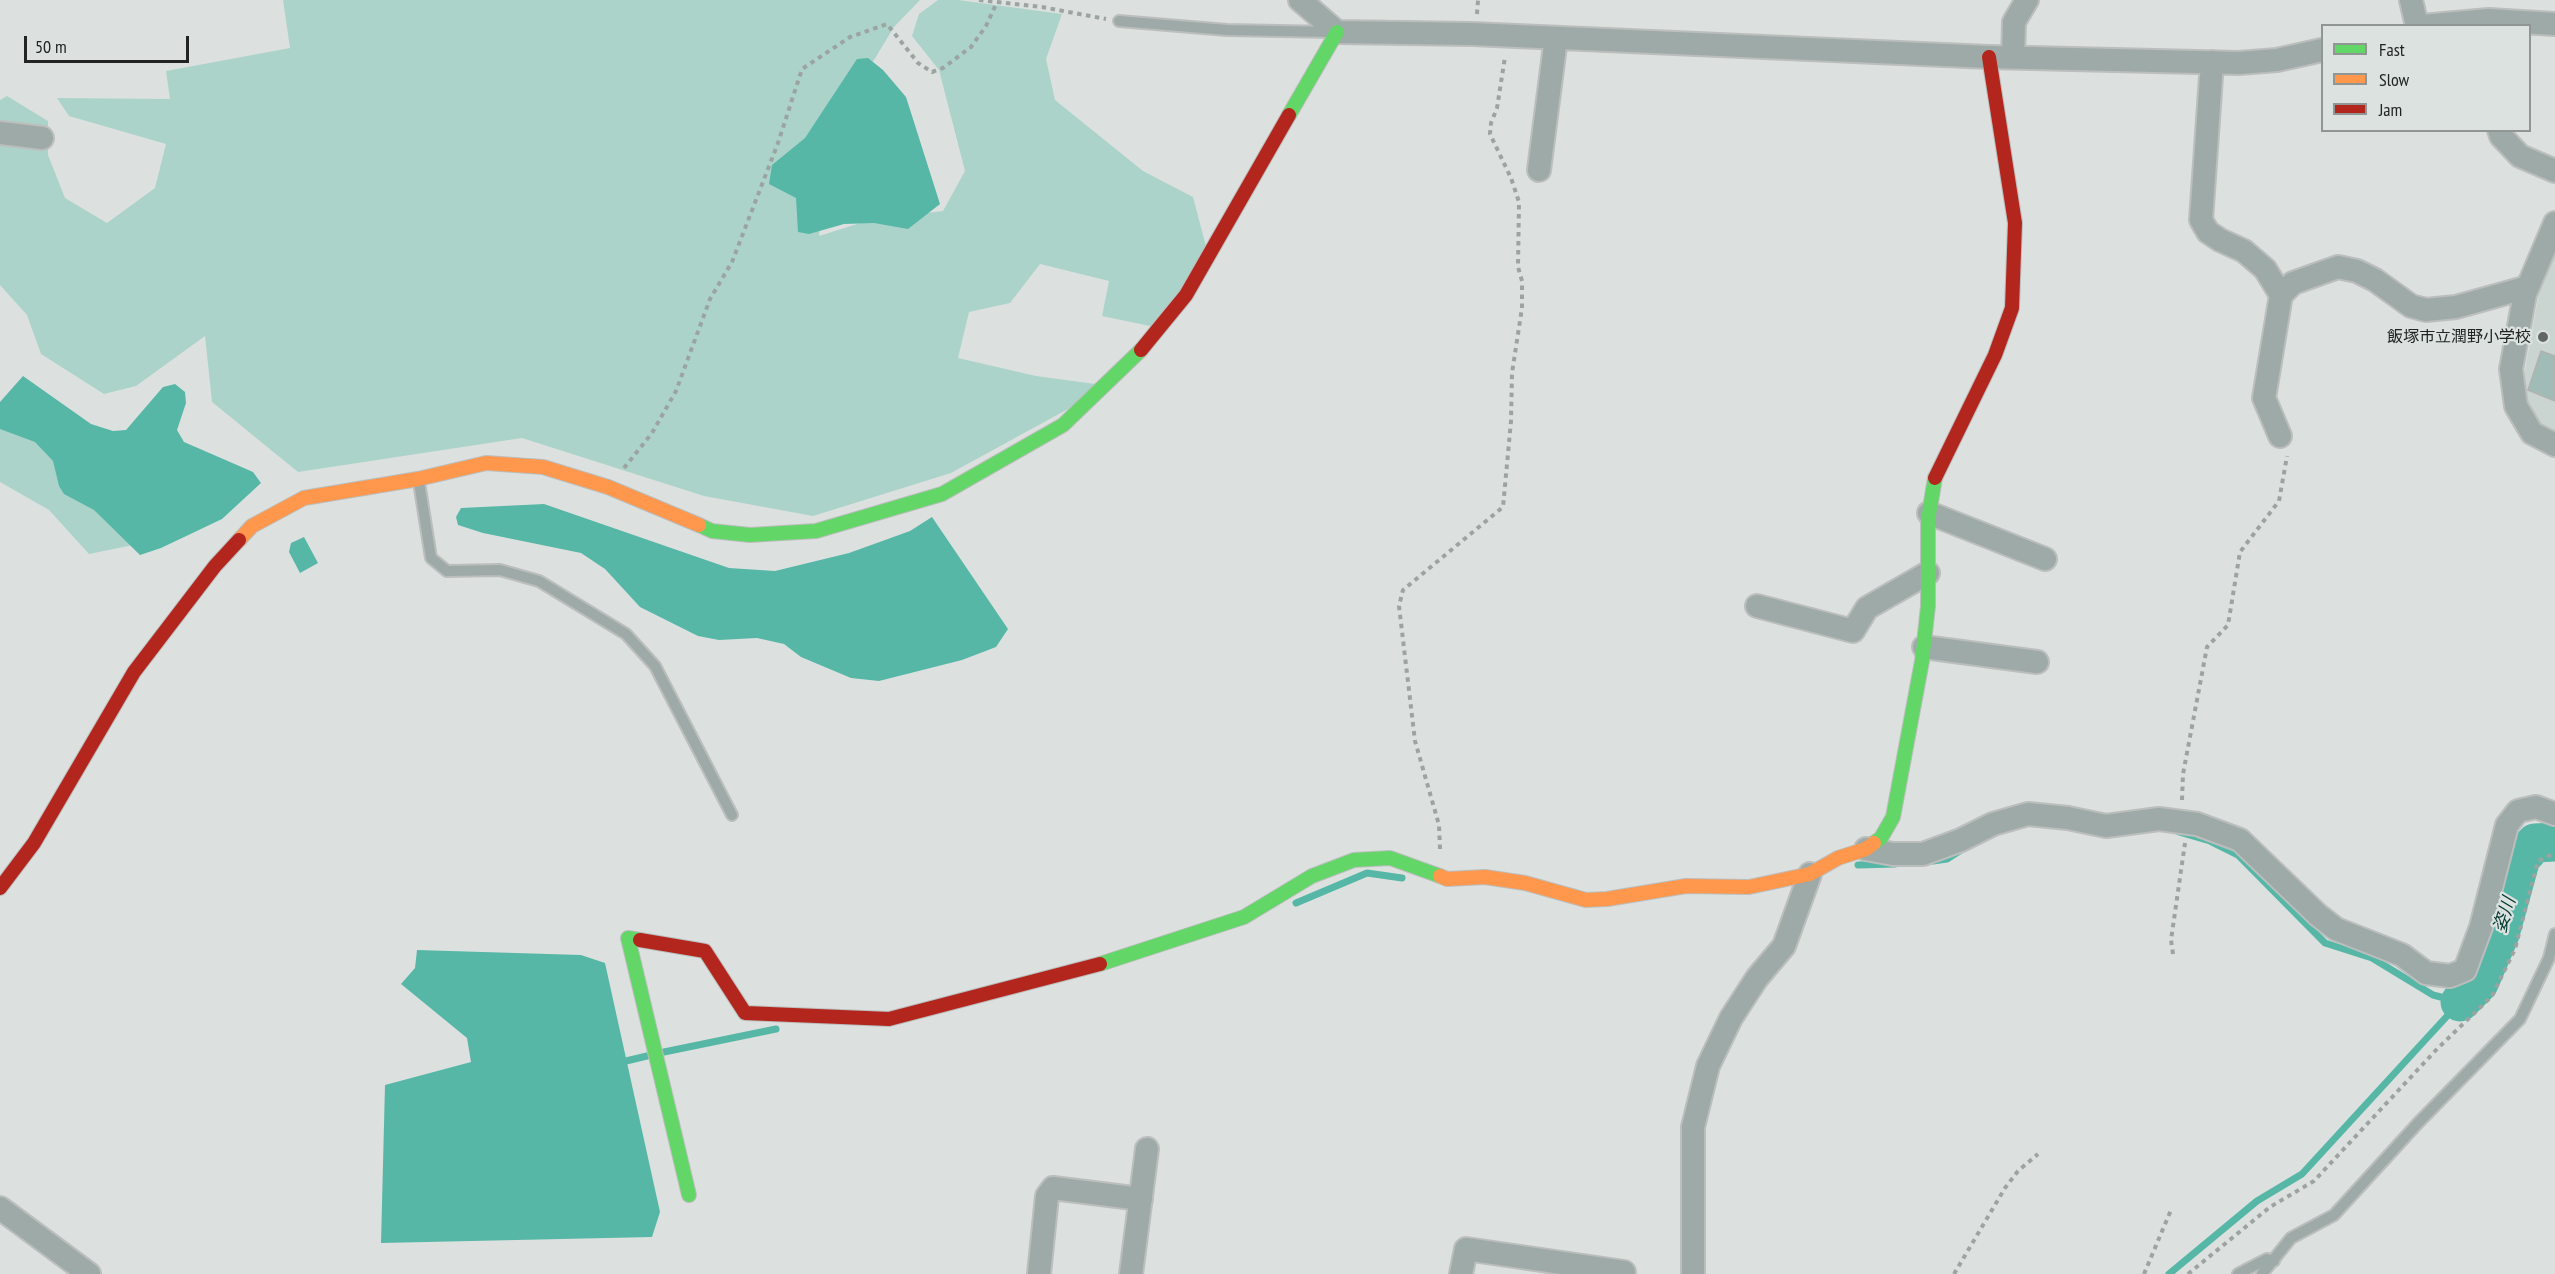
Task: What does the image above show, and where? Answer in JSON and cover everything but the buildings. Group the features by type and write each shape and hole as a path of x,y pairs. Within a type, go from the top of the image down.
{"street":[{"path":"1300,0 1337,32 1506,36 1989,57 2212,62 2277,60 2321,50"},
{"path":"2013,57 2014,22 2027,0"},
{"path":"2411,0 2418,24"},
{"path":"2466,24 2555,24"},
{"path":"0,888 34,843 134,672 215,566 252,526 304,498 418,479 486,464 543,467 608,487 712,531 750,535 816,531 942,494 1063,425 1151,341 1186,295 1337,32"},
{"path":"1539,170 1556,38"},
{"path":"689,1195 628,938 705,951 745,1013 889,1019 1108,962 1244,917 1312,876 1354,860 1390,858 1447,879 1485,877 1525,883 1586,900 1607,899 1686,886 1749,887 1810,874 1838,858 1866,849 1881,838 1893,817 1923,646 1928,606 1929,513 1935,479 1995,355 2012,308 2015,222 1989,57"},
{"path":"2212,62 2201,220 2208,232 2244,251 2265,269 2281,295"},
{"path":"2500,132 2520,156 2555,171"},
{"path":"0,133 42,138"},
{"path":"2555,223 2528,287 2511,369 2516,406 2532,433 2555,445"},
{"path":"2280,436 2264,398 2281,295 2293,283 2338,267 2357,271 2375,280 2411,306 2426,310 2456,307 2528,287"},
{"path":"1929,513 2045,559"},
{"path":"1757,606 1853,631 1867,608 1928,573"},
{"path":"1923,646 2037,662"},
{"path":"1866,849 1893,854 1923,854 1961,840 1993,824 2028,814 2068,818 2106,826 2159,819 2197,824 2240,840 2318,915 2336,929 2402,955 2426,973 2450,976 2465,970 2481,927 2508,825 2517,811 2536,807 2555,814"},
{"path":"1693,1274 1693,1127 1708,1066 1731,1018 1757,978 1784,946 1810,874"},
{"path":"1131,1274 1147,1149"},
{"path":"1039,1274 1047,1196 1053,1188 1141,1198"},
{"path":"0,1208 89,1274"},
{"path":"0,1229 66,1256"},
{"path":"1461,1274 1466,1249 1624,1272 1623,1274"}],"lane":[{"path":"1119,21 1227,30 1337,32"},
{"path":"418,479 431,558 447,571 500,570 539,581 626,634 655,666 732,815"},
{"path":"2262,1274 2291,1238 2334,1215 2418,1123 2520,1019 2549,958 2555,934"},
{"path":"2238,1274 2267,1260 2274,1261"}],"path":[{"path":"979,0 1042,7 1119,21"},
{"path":"608,487 652,433 676,391 710,299 732,262 778,143 802,69 850,37 887,24 918,63 932,72 943,68 971,47 986,26 998,2"},
{"path":"1435,874 1440,853 1439,825 1415,741 1399,606 1403,590 1503,507 1511,421 1512,373 1522,308 1522,281 1518,267 1519,202 1511,178 1490,134 1491,123 1497,108 1506,36"},
{"path":"2174,954 2171,940 2186,822 2182,812 2183,774 2200,673 2207,646 2228,625 2240,552 2279,501 2287,459 2286,448 2280,436"},
{"path":"2188,1274 2270,1206 2314,1181 2437,1048 2492,996 2515,949 2538,861 2555,854"},
{"path":"1954,1274 2005,1188 2018,1171 2038,1154"},
{"path":"2144,1274 2171,1210"}],"shaded area":[{"path":"283,0 920,0 894,27 874,60 817,138 824,191 819,236 873,219 943,211 965,171 939,70 912,36 919,14 938,0 958,0 1062,14 1046,59 1055,100 1143,171 1193,197 1208,254 1155,327 1102,316 1109,281 1040,264 1010,303 969,312 958,358 1036,376 1110,386 951,473 813,516 704,496 522,438 298,472 212,402 205,336 136,386 104,394 41,354 27,315 0,285 0,100 7,96 48,121 48,155 65,198 107,223 155,188 166,144 69,116 57,98 170,99 166,71 290,48"},
{"path":"868,58 883,70 906,97 940,204 908,229 874,223 844,224 809,234 798,232 796,198 769,184 772,165 805,138 857,59"},
{"name":"飯塚市立潤野小学校","path":"2555,246 2555,438 2543,431 2528,405 2522,386 2540,288"},
{"path":"23,376 91,424 113,431 126,430 163,387 175,384 185,392 186,403 177,430 184,442 253,472 261,483 222,519 161,548 140,555 94,510 64,494 59,486 53,461 35,442 0,429 0,402"},
{"path":"0,418 55,429 138,544 89,554 49,510 0,482"},
{"path":"544,504 729,568 775,571 849,553 910,531 932,517 1008,629 996,647 962,660 879,681 851,678 801,657 784,644 757,638 719,640 698,636 640,607 605,569 581,553 483,533 458,525 456,517 461,508"},
{"path":"304,537 318,563 300,573 289,552 291,543"},
{"path":"417,950 581,955 605,963 660,1212 652,1237 381,1243 385,1085 471,1062 467,1038 401,984 415,968"}],"waterway":[{"path":"2169,1274 2257,1201 2302,1174 2460,1002 2433,995 2372,958 2325,943 2238,855 2210,841 2179,832"},
{"name":"姿川","path":"2460,1002 2479,983 2500,934 2521,858 2535,843 2555,842"},
{"path":"1933,861 1947,859 1961,850"},
{"path":"1858,865 1895,864"},
{"path":"1296,903 1367,873 1402,878"},
{"path":"664,1052 776,1029"},
{"path":"626,1061 647,1056"}],"traffic: fast":[{"path":"1289,115 1337,32"},
{"path":"699,525 712,531 750,535 816,531 942,494 1063,425 1141,350"},
{"path":"1874,843 1881,838 1893,817 1922,661 1928,606 1928,520 1935,478"},
{"path":"1100,964 1244,917 1312,876 1354,860 1390,858 1440,876"},
{"path":"640,940 628,938 689,1195"}],"traffic: slow":[{"path":"239,540 252,526 304,498 418,479 486,463 543,467 608,487 699,525"},
{"path":"1440,876 1447,879 1485,877 1525,883 1586,900 1607,899 1686,886 1749,887 1810,874 1838,858 1866,849 1874,843"}],"traffic: jam":[{"path":"1935,478 1995,355 2012,308 2015,223 1989,57"},
{"path":"1141,350 1186,295 1289,115"},
{"path":"0,888 34,843 134,672 215,566 239,540"},
{"path":"640,940 705,951 745,1013 889,1019 1100,964"}],"place":[{"name":"飯塚市立潤野小学校","path":"2543,337"}]}
